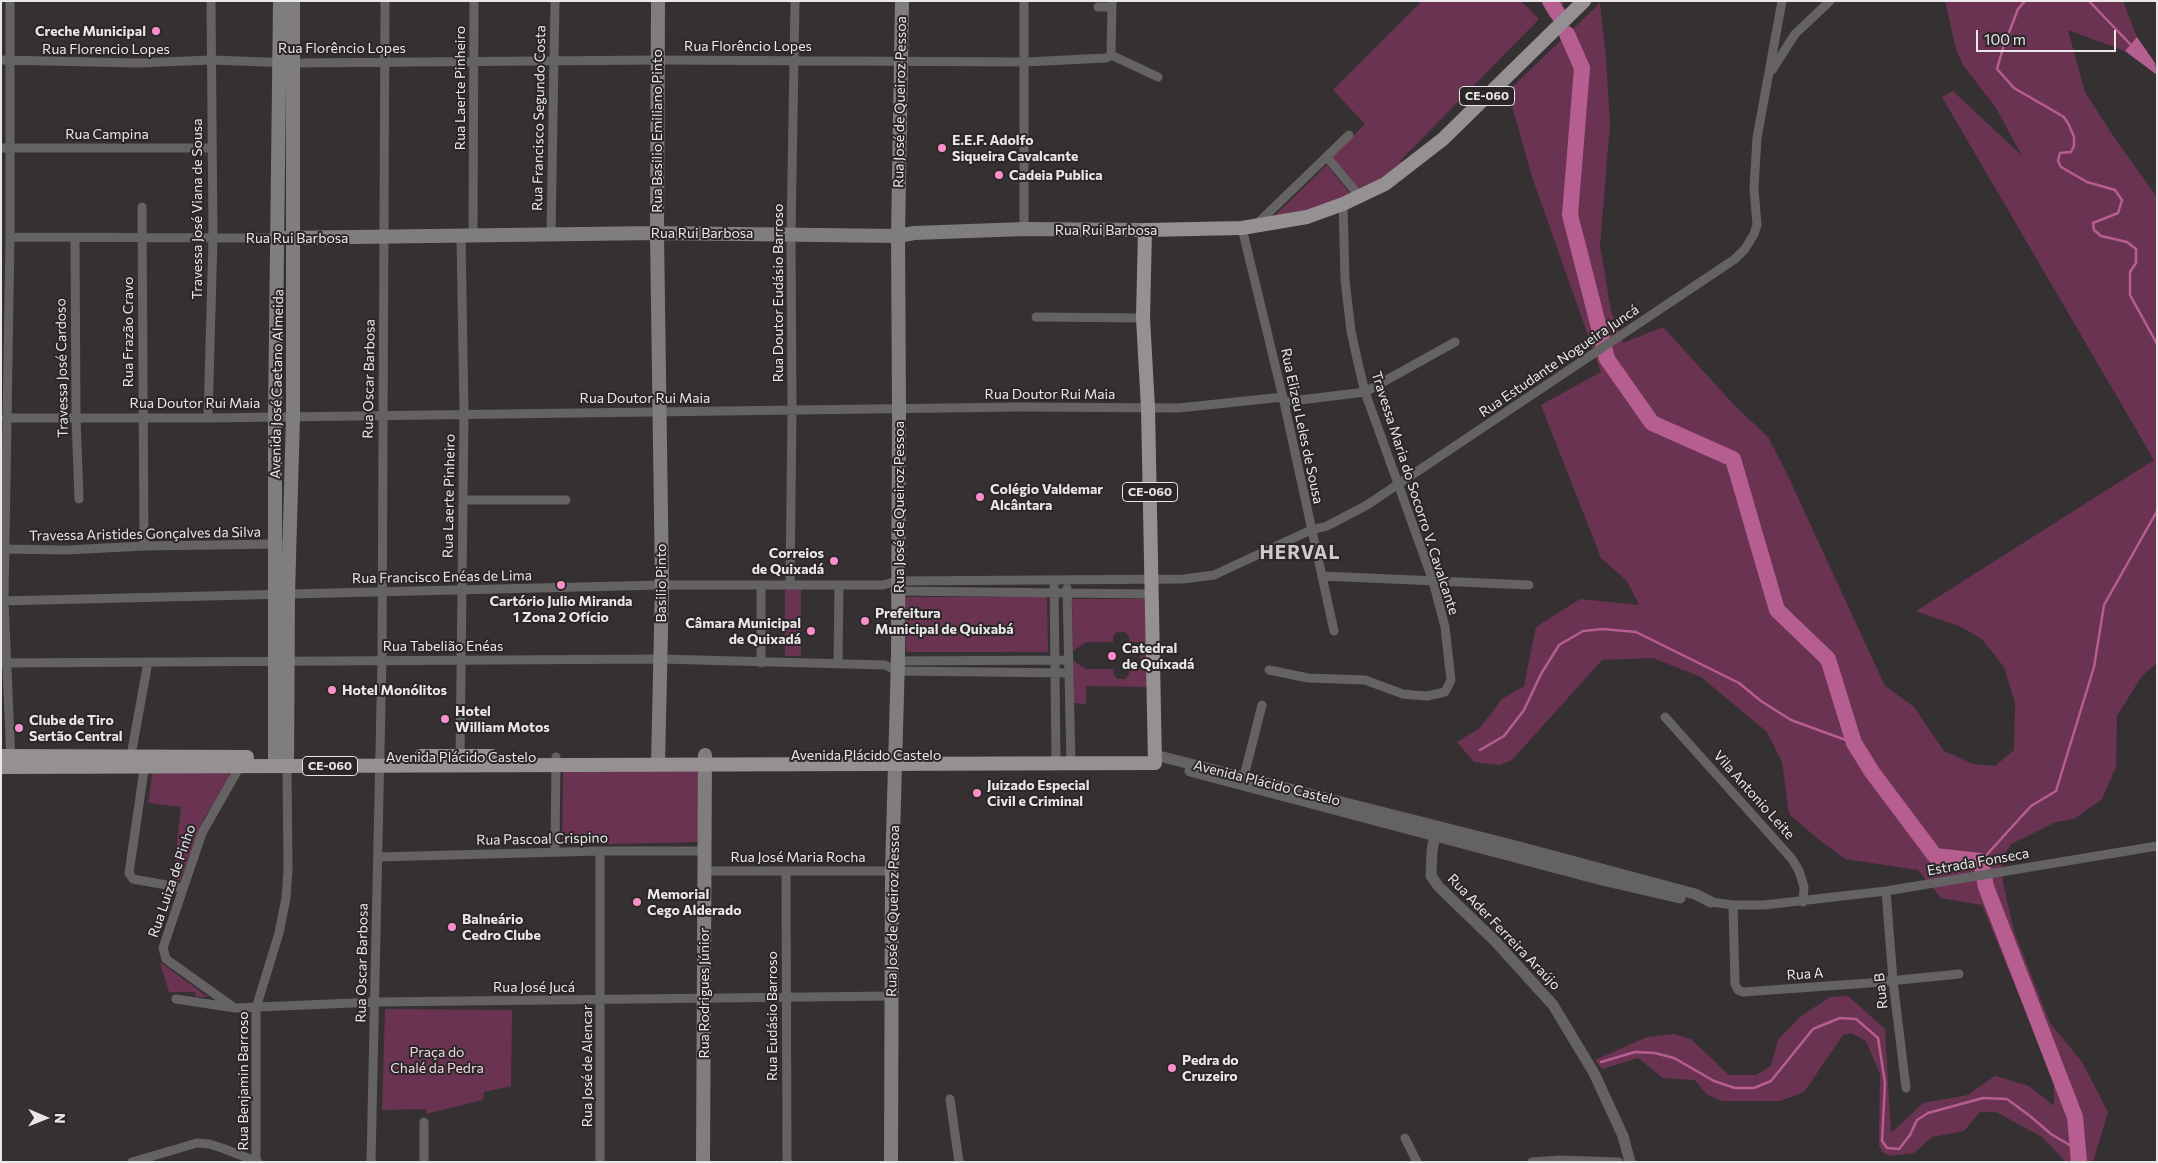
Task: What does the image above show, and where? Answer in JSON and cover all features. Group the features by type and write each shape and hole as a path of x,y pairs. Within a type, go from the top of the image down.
{"main road":[{"name":"Avenida José Caetano Almeida","path":"280,1 286,62 285,238 275,417 283,544"},
{"name":"Avenida José Caetano Almeida","path":"286,62 293,1"},
{"name":"Rua Basilio Emiliano Pinto","path":"658,1 657,233 660,411"},
{"name":"Rua José de Queiroz Pessoa","path":"891,1162 892,871 896,759 894,665 898,586 898,236 902,1"},
{"name":"Rua Rui Barbosa","path":"285,238 657,233 898,236 937,232 1145,230 1258,226 1307,217 1360,197 1385,184 1443,139 1584,1"},
{"name":"CE-060","path":"1145,230 1143,318 1148,408 1155,759"},
{"name":"Avenida José Caetano Almeida","path":"281,762 283,544 293,416 285,238"},
{"name":"Basilio Pinto","path":"658,760 662,586 660,411"},
{"name":"Avenida Plácido Castelo","path":"6,762 1155,759"},
{"name":"Rua Rodrigues Júnior","path":"703,1162 705,760"},
{"name":"Avenida Plácido Castelo","path":"145,761 240,766 281,762"}],"street":[{"path":"6,762 3,601 3,436 6,418 10,237 6,219 5,60 10,1"},
{"name":"Travessa José Viana de Sousa","path":"208,418 213,238 211,1"},
{"name":"Rua Oscar Barbosa","path":"371,1162 376,1002 382,659 386,1"},
{"name":"Rua Laerte Pinheiro","path":"460,761 464,413 474,1"},
{"name":"Rua Francisco Segundo Costa","path":"551,235 555,1"},
{"name":"Rua Doutor Eudásio Barroso","path":"790,584 792,411 790,234 795,1"},
{"path":"1024,1 1024,230"},
{"name":"Rua Estudante Nogueira Juncá","path":"898,586 1066,579 1183,580 1214,575 1311,530 1327,526 1398,486 1735,259 1744,249 1754,234 1757,225 1754,167 1756,138 1782,1"},
{"path":"1769,75 1795,34 1830,1"},
{"path":"1098,7 1112,4 1110,55 1158,77"},
{"name":"Rua Florêncio Lopes","path":"210,60 286,62 794,60 901,63 1025,62 1106,58 1110,55"},
{"name":"Rua Florencio Lopes","path":"5,60 138,64 210,60"},
{"path":"1258,226 1349,135"},
{"name":"Rua Campina","path":"5,148 212,148"},
{"path":"1327,157 1360,197"},
{"name":"Travessa Maria do Socorro V. Cavalcante","path":"1269,670 1308,678 1366,680 1403,694 1413,695 1439,694 1445,692 1450,685 1451,673 1445,627 1433,581 1365,392 1351,331 1345,280 1343,204"},
{"name":"Rua Frazão Cravo","path":"142,207 144,546"},
{"name":"Rua Elizeu Leles de Sousa","path":"1242,228 1284,400 1334,631"},
{"name":"Rua Rui Barbosa","path":"10,237 285,238"},
{"name":"Travessa José Cardoso","path":"75,238 76,418 80,499"},
{"path":"1036,317 1143,318"},
{"name":"Rua Doutor Rui Maia","path":"6,418 208,418 464,413 1203,406 1365,392 1455,342"},
{"path":"463,500 566,500"},
{"name":"Travessa Aristides Gonçalves da Silva","path":"3,550 283,544"},
{"path":"1322,576 1528,585"},
{"path":"1066,579 1070,758"},
{"path":"1054,580 1056,758"},
{"path":"760,584 761,663"},
{"name":"Rua Francisco Enéas de Lima","path":"3,601 760,584 898,586"},
{"path":"838,663 839,585"},
{"path":"898,586 1055,593 1152,594"},
{"name":"Rua Tabelião Enéas","path":"4,663 382,659 461,661 661,659 894,665"},
{"path":"894,665 1068,660"},
{"path":"130,761 148,662"},
{"path":"894,665 1068,673"},
{"path":"1244,776 1262,705"},
{"name":"Vila Antonio Leite","path":"1665,717 1792,859 1799,871 1804,887 1803,902"},
{"name":"Avenida Plácido Castelo","path":"1155,759 1436,830 1604,876 1695,894 1711,902 1733,905 1803,902"},
{"path":"145,761 128,873 133,879 183,888"},
{"path":"556,761 556,852"},
{"name":"Rua Benjamin Barroso","path":"257,1161 256,1008 279,933 286,898 288,870 281,762"},
{"name":"Rua Luiza de Pinho","path":"235,1008 183,972 163,954 164,942 202,833 240,766"},
{"name":"Avenida Plácido Castelo","path":"1219,774 1244,776 1316,799"},
{"name":"Rua Ader Ferreira Araújo","path":"1436,830 1431,857 1431,876 1439,887 1496,941 1553,1005 1594,1073 1623,1136 1630,1162"},
{"name":"Estrada Fonseca","path":"1803,902 1886,891 2157,846"},
{"name":"Rua Pascoal Crispino","path":"378,857 600,851 706,851"},
{"name":"Rua José de Alencar","path":"600,851 600,1162"},
{"name":"Rua José Maria Rocha","path":"705,871 892,871"},
{"name":"Rua Eudásio Barroso","path":"786,871 787,1162"},
{"name":"Rua B","path":"1886,891 1893,980 1906,1088"},
{"name":"Rua A","path":"1733,905 1734,976 1738,990 1752,992 1959,974"},
{"name":"Rua José Jucá","path":"176,999 235,1008 256,1008 376,1002 892,996"},
{"path":"950,1099 959,1162"},
{"path":"424,1122 424,1162"},
{"path":"1404,1138 1417,1162"},
{"path":"132,1162 197,1143 209,1144 257,1161"},
{"path":"1532,1162 1561,1160 1619,1162"}],"green space":[{"path":"1422,1 1521,1 1539,19 1400,161 1403,164 1360,192 1332,157 1365,124 1333,90"},
{"path":"1542,1 1566,1 1552,17"},
{"path":"1945,1 2123,1 2137,37 2125,51 2068,30 2085,92 2114,137 2157,197 2157,663 2142,676 2117,716 2116,767 2102,799 2074,819 2056,822 2011,844 2002,859 2003,883 2014,931 2050,1023 2082,1062 2108,1112 2093,1162 2066,1162 2042,1137 1996,1112 1980,1112 1964,1131 1932,1137 1914,1153 1890,1156 1882,1152 1879,1145 1880,1074 1866,1041 1851,1033 1843,1035 1804,1092 1780,1101 1722,1101 1706,1094 1695,1080 1663,1078 1638,1058 1602,1069 1595,1060 1647,1037 1674,1034 1691,1039 1729,1075 1756,1075 1771,1066 1778,1040 1800,1017 1830,997 1848,996 1885,1029 1891,1133 1923,1103 1968,1095 1995,1076 2029,1086 2054,1106 2054,1081 1982,905 1941,898 1918,870 1845,859 1817,838 1789,814 1782,762 1767,732 1701,677 1653,658 1602,660 1512,760 1500,765 1474,762 1457,742 1480,728 1502,699 1524,686 1536,627 1580,599 1639,605 1627,581 1601,558 1541,405 1601,372 1531,174 1508,91 1600,3 1610,124 1600,245 1611,311 1623,343 1663,327 1736,407 1768,437 1885,686 1914,707 1944,751 1973,764 1995,766 2014,750 2015,703 2004,667 1982,639 1961,627 1916,611 2154,460 1942,97 1953,91 2022,156 1996,108 1963,65 1956,49"},
{"path":"1327,165 1351,195 1305,213 1271,219"},
{"path":"785,588 801,588 801,656 785,656"},
{"path":"905,597 1047,597 1048,652 906,652"},
{"path":"1072,599 1147,599 1147,687 1086,686 1086,704 1074,703 1073,661 1086,669 1113,669 1113,674 1117,679 1125,679 1129,674 1129,669 1138,669 1141,651 1138,642 1129,642 1129,636 1125,632 1117,632 1113,636 1113,642 1086,642 1073,651"},
{"path":"563,769 702,769 702,842 562,845"},
{"path":"153,770 229,771 229,780 204,818 180,881 173,879 181,807 148,803"},
{"path":"160,962 208,997 196,997 195,992 169,992"},
{"name":"Praça do Chalé da Pedra","path":"385,1009 512,1010 511,1086 484,1092 483,1100 426,1114 426,1109 382,1110"}],"shaded area":[{"path":"2137,37 2155,63 2157,75 2125,51"}],"waterway":[{"path":"1550,1 1558,14"},
{"path":"2025,1 2018,9 1997,69 2014,88 2064,117 2074,137 2074,146 2071,152 2060,153 2058,161 2061,167 2087,182 2115,190 2122,200 2118,213 2093,223 2094,230 2101,236 2127,242 2136,249 2136,263 2130,272 2130,295 2157,344"},
{"path":"2089,1 2131,45"},
{"path":"1567,34 1582,68 1570,215 1607,359 1652,423 1733,459 1777,610 1828,659 1854,743 1872,772 1935,856 1981,861 1986,887 2075,1117 2079,1162"},
{"path":"1981,861 2031,806 2056,791 2094,667 2104,605 2157,511"},
{"path":"1480,750 1504,736 1524,710 1541,674 1559,645 1583,631 1603,629 1636,632 1739,683 1761,701 1791,720 1854,743"},
{"path":"1601,1062 1635,1052 1655,1053 1674,1058 1714,1081 1735,1088 1754,1088 1771,1081 1813,1029 1840,1018 1856,1019 1878,1038 1885,1083 1882,1141 1887,1148 1899,1149 1910,1135 1917,1120 1928,1113 1983,1098 2007,1099 2051,1134 2078,1150"}],"place":[{"name":"Creche Municipal","path":"156,31"},
{"name":"E.E.F. Adolfo Siqueira Cavalcante","path":"942,148"},
{"name":"Cadeia Publica","path":"999,175"},
{"name":"Colégio Valdemar Alcântara","path":"980,497"},
{"name":"Correios de Quixadá","path":"834,561"},
{"name":"Cartório Julio Miranda 1 Zona 2 Ofício","path":"561,585"},
{"name":"Prefeitura Municipal de Quixabá","path":"865,621"},
{"name":"Câmara Municipal de Quixadá","path":"811,631"},
{"name":"Catedral de Quixadá","path":"1112,656"},
{"name":"Hotel Monólitos","path":"332,690"},
{"name":"Hotel William Motos","path":"445,719"},
{"name":"Clube de Tiro Sertão Central","path":"19,728"},
{"name":"Juizado Especial Civil e Criminal","path":"977,793"},
{"name":"Memorial Cego Alderado","path":"637,902"},
{"name":"Balneário Cedro Clube","path":"452,927"},
{"name":"Pedra do Cruzeiro","path":"1172,1068"}],"district":[{"name":"HERVAL","path":"1300,553"}]}
